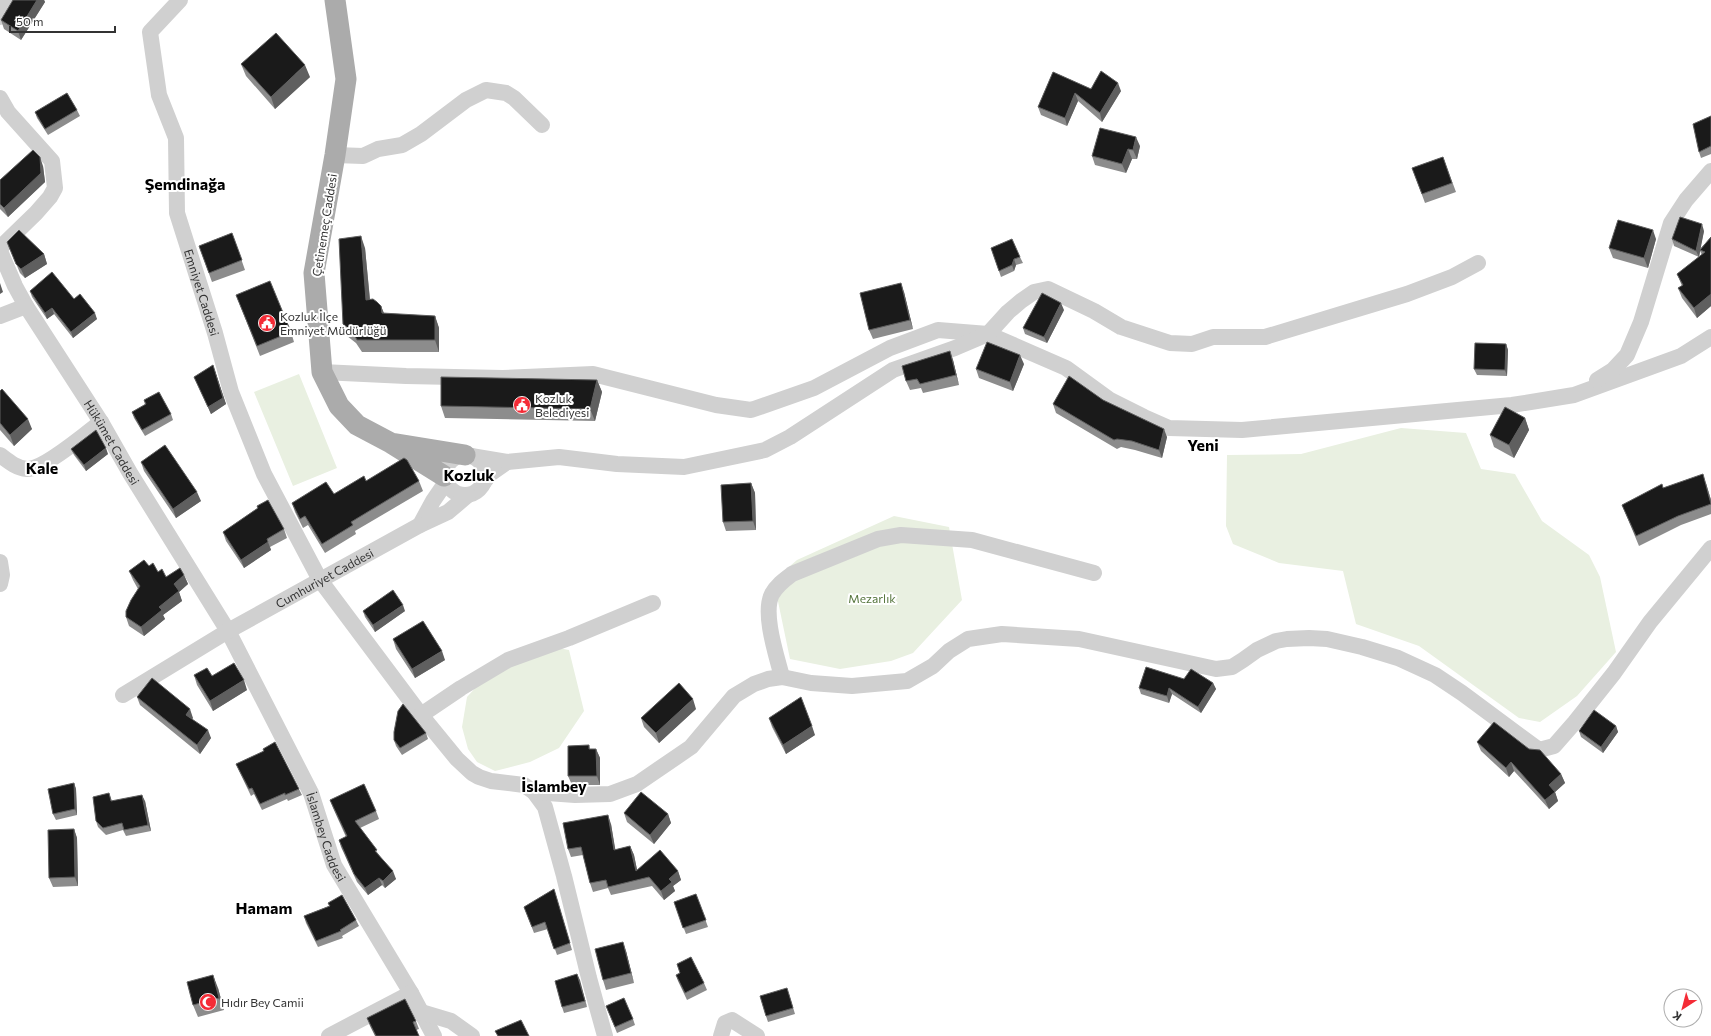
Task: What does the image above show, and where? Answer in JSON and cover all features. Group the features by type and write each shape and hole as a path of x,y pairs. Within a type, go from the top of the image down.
{"main road":[{"name":"Çetinemeç Caddesi","path":"335,0 346,79 335,155 314,273 322,372 339,406 357,425 391,443 445,479"},
{"name":"Çetinemeç Caddesi","path":"391,443 468,456"}],"street":[{"path":"0,17 8,0"},
{"name":"Emniyet Caddesi","path":"180,0 150,32 160,95 176,138 178,213 215,333 231,392 264,474 320,580"},
{"path":"335,155 364,156 378,149 402,145 420,134 466,100 486,90 506,93 514,98 542,125"},
{"path":"0,98 8,112 52,161 55,188 50,197 36,213 0,248"},
{"path":"1574,395 1613,370 1627,355 1641,322 1671,222 1686,200 1711,171"},
{"name":"Hükümet Caddesi","path":"0,251 15,286 26,306 101,422 130,473 228,632"},
{"path":"507,462 490,474 474,493 468,495 454,492 449,488 445,479 445,469 453,459 468,456 507,462 559,457 617,464 684,467 728,459 765,450 790,437 893,370 955,348 988,334 1008,312 1021,301 1034,292 1048,289 1094,311 1120,327 1170,343 1192,344 1213,337 1265,337 1407,294 1452,277 1478,263"},
{"path":"0,316 26,306"},
{"path":"322,372 406,376 503,378 593,374 716,405 751,410 814,388 890,348 938,330 988,334 1066,368 1110,400 1170,428 1242,430 1505,406 1574,395 1681,356 1711,337"},
{"path":"0,455 12,465 28,469 53,459 101,422"},
{"path":"468,456 482,464 485,476 483,483"},
{"path":"420,525 445,479"},
{"name":"Cumhuriyet Caddesi","path":"123,695 228,632 320,580 420,525 448,512 468,495"},
{"path":"782,677 769,624 772,594 780,583 792,574 878,538 901,534 972,540 1094,573"},
{"path":"534,792 575,795 610,794 630,787 691,747 734,696 754,684 768,679 782,677 811,683 852,686 907,681 933,666 949,651 968,639 1002,634 1079,639 1216,669 1232,666 1244,660 1257,650 1276,641 1298,638 1327,639 1362,646 1398,658 1429,672 1449,684 1539,750 1554,746 1575,722 1614,673 1650,622 1711,548"},
{"path":"0,562 2,574 0,584"},
{"path":"320,580 421,715 457,759 472,773 491,781 524,785 534,792 545,807 605,1036"},
{"path":"421,715 461,688 508,660 576,635 653,603"},
{"name":"İslambey Caddesi","path":"228,632 311,793 334,865 411,993 434,1036"},
{"path":"329,1036 411,993"},
{"path":"421,1012 451,1021 472,1036"},
{"path":"721,1036 725,1023 732,1020 757,1036"}],"green space":[{"path":"299,374 337,468 293,486 254,392"},
{"path":"1401,428 1466,433 1481,469 1515,474 1542,521 1589,555 1600,577 1616,652 1577,696 1540,722 1519,718 1419,646 1356,624 1343,571 1279,563 1233,544 1226,526 1227,455 1301,454"},
{"name":"Mezarlık","path":"894,516 949,527 962,600 913,653 891,661 840,669 790,659 775,587 783,572 797,560"},
{"path":"553,647 569,650 584,711 559,748 530,762 495,771 477,762 468,749 462,727 467,697 479,684 501,667"}],"building":[{"path":"13,0 37,0 18,31 1,20"},
{"path":"276,33 305,65 271,97 241,64"},
{"path":"1101,71 1118,83 1100,113 1075,93 1065,118 1038,107 1053,72 1091,89"},
{"path":"67,93 77,110 45,129 35,112"},
{"path":"1711,116 1711,146 1699,152 1693,124"},
{"path":"1100,128 1136,137 1133,150 1128,149 1122,164 1092,156"},
{"path":"33,150 40,157 41,173 4,208 0,204 0,180"},
{"path":"1443,157 1452,183 1422,194 1412,168"},
{"path":"1680,217 1702,224 1696,251 1672,239"},
{"path":"1618,220 1653,230 1644,258 1609,248"},
{"path":"19,230 44,254 21,269 16,264 7,242"},
{"path":"232,233 242,260 209,273 199,246"},
{"path":"361,236 366,300 373,299 377,302 381,306 382,313 435,316 435,340 357,340 352,331 343,324 339,239"},
{"path":"1711,237 1711,294 1694,308 1678,288 1683,285 1677,274 1705,252 1700,250"},
{"path":"1012,239 1020,257 1014,259 1012,265 999,271 991,248"},
{"path":"52,272 74,299 80,294 95,313 71,332 52,308 45,313 30,291"},
{"name":"Kozluk İlçe Emniyet Müdürlüğü","path":"270,281 291,332 257,346 236,295"},
{"path":"901,283 910,320 869,330 860,293"},
{"path":"1042,293 1061,303 1044,337 1023,328"},
{"path":"987,342 1020,355 1010,382 976,369"},
{"path":"1475,343 1506,344 1505,370 1474,369"},
{"path":"950,351 956,375 920,384 917,379 906,381 902,366"},
{"path":"213,365 223,398 208,407 194,377"},
{"path":"1069,376 1103,400 1164,429 1159,450 1132,441 1114,440 1053,404"},
{"path":"441,377 597,380 590,409 441,406"},
{"path":"2,389 28,419 10,435 0,423 0,391"},
{"path":"159,392 171,414 142,430 132,412 146,404 144,400"},
{"path":"1505,407 1525,418 1509,445 1490,435"},
{"path":"96,430 106,448 84,465 71,449"},
{"path":"165,445 197,492 173,509 141,462"},
{"path":"404,458 407,460 419,481 351,522 353,525 322,544 305,516 300,519 292,503 326,482 334,494 364,476 366,481"},
{"path":"1703,474 1711,504 1678,516 1636,536 1622,505 1662,484 1663,488"},
{"path":"751,483 753,521 723,522 721,485"},
{"path":"268,500 284,529 267,539 268,542 241,560 223,532 258,508 257,506"},
{"path":"144,560 149,566 153,563 158,572 162,569 166,577 180,568 184,575 174,584 179,591 159,607 162,610 141,627 126,617 126,611 140,586 129,571"},
{"path":"393,590 403,605 373,625 363,611"},
{"path":"423,621 442,651 412,669 393,639"},
{"path":"234,663 244,680 210,701 194,675 207,668 212,676"},
{"path":"1146,667 1184,679 1191,669 1213,683 1198,707 1169,688 1167,696 1139,688"},
{"path":"152,678 190,709 186,715 208,730 197,745 137,697"},
{"path":"679,683 693,699 656,733 641,718"},
{"path":"801,697 812,726 783,745 769,718"},
{"path":"403,704 426,733 400,748 394,740 394,732 398,711"},
{"path":"1594,710 1616,726 1601,747 1579,731"},
{"path":"1494,722 1529,749 1540,750 1561,774 1549,785 1555,792 1545,800 1511,762 1506,768 1477,742"},
{"path":"275,742 299,789 285,795 285,793 260,804 252,788 249,789 236,764 264,751 263,749"},
{"path":"589,745 589,749 596,749 597,776 568,776 568,746"},
{"path":"74,783 75,809 53,814 48,789"},
{"path":"364,784 376,811 355,821 377,850 375,851 393,871 383,881 379,878 365,888 354,874 339,840 347,836 330,800"},
{"path":"641,792 668,814 650,835 624,813"},
{"path":"109,793 111,801 142,795 148,825 124,830 122,823 103,828 96,821 93,797"},
{"path":"608,815 614,850 630,846 636,871 660,850 678,871 669,879 672,882 661,891 649,877 608,887 606,880 590,883 581,847 568,849 563,823"},
{"path":"74,829 75,877 49,878 48,830"},
{"path":"554,889 570,943 554,949 545,922 532,927 524,907"},
{"path":"696,894 706,920 683,928 674,902"},
{"path":"342,895 356,920 340,930 341,931 316,941 304,916 330,906 328,903"},
{"path":"623,942 631,973 603,980 595,949"},
{"path":"691,957 704,983 685,993 676,975 680,973 677,964"},
{"path":"577,974 585,1001 562,1007 555,981"},
{"path":"213,975 219,998 193,1005 187,982"},
{"path":"787,988 793,1008 766,1016 760,996"},
{"path":"624,998 633,1019 615,1027 606,1006"},
{"path":"405,999 416,1021 413,1022 419,1036 376,1036 367,1018"},
{"path":"521,1020 529,1036 498,1036 495,1031"}],"place":[{"name":"Kozluk İlçe Emniyet Müdürlüğü","path":"267,323"},
{"name":"Kozluk Belediyesi","path":"522,405"},
{"name":"Hıdır Bey Camii","path":"208,1002"}],"district":[{"name":"Şemdinağa","path":"185,183"},
{"name":"Yeni","path":"1203,444"},
{"name":"Kale","path":"42,467"},
{"name":"Kozluk","path":"469,474"},
{"name":"İslambey","path":"554,785"},
{"name":"Hamam","path":"264,907"}]}
